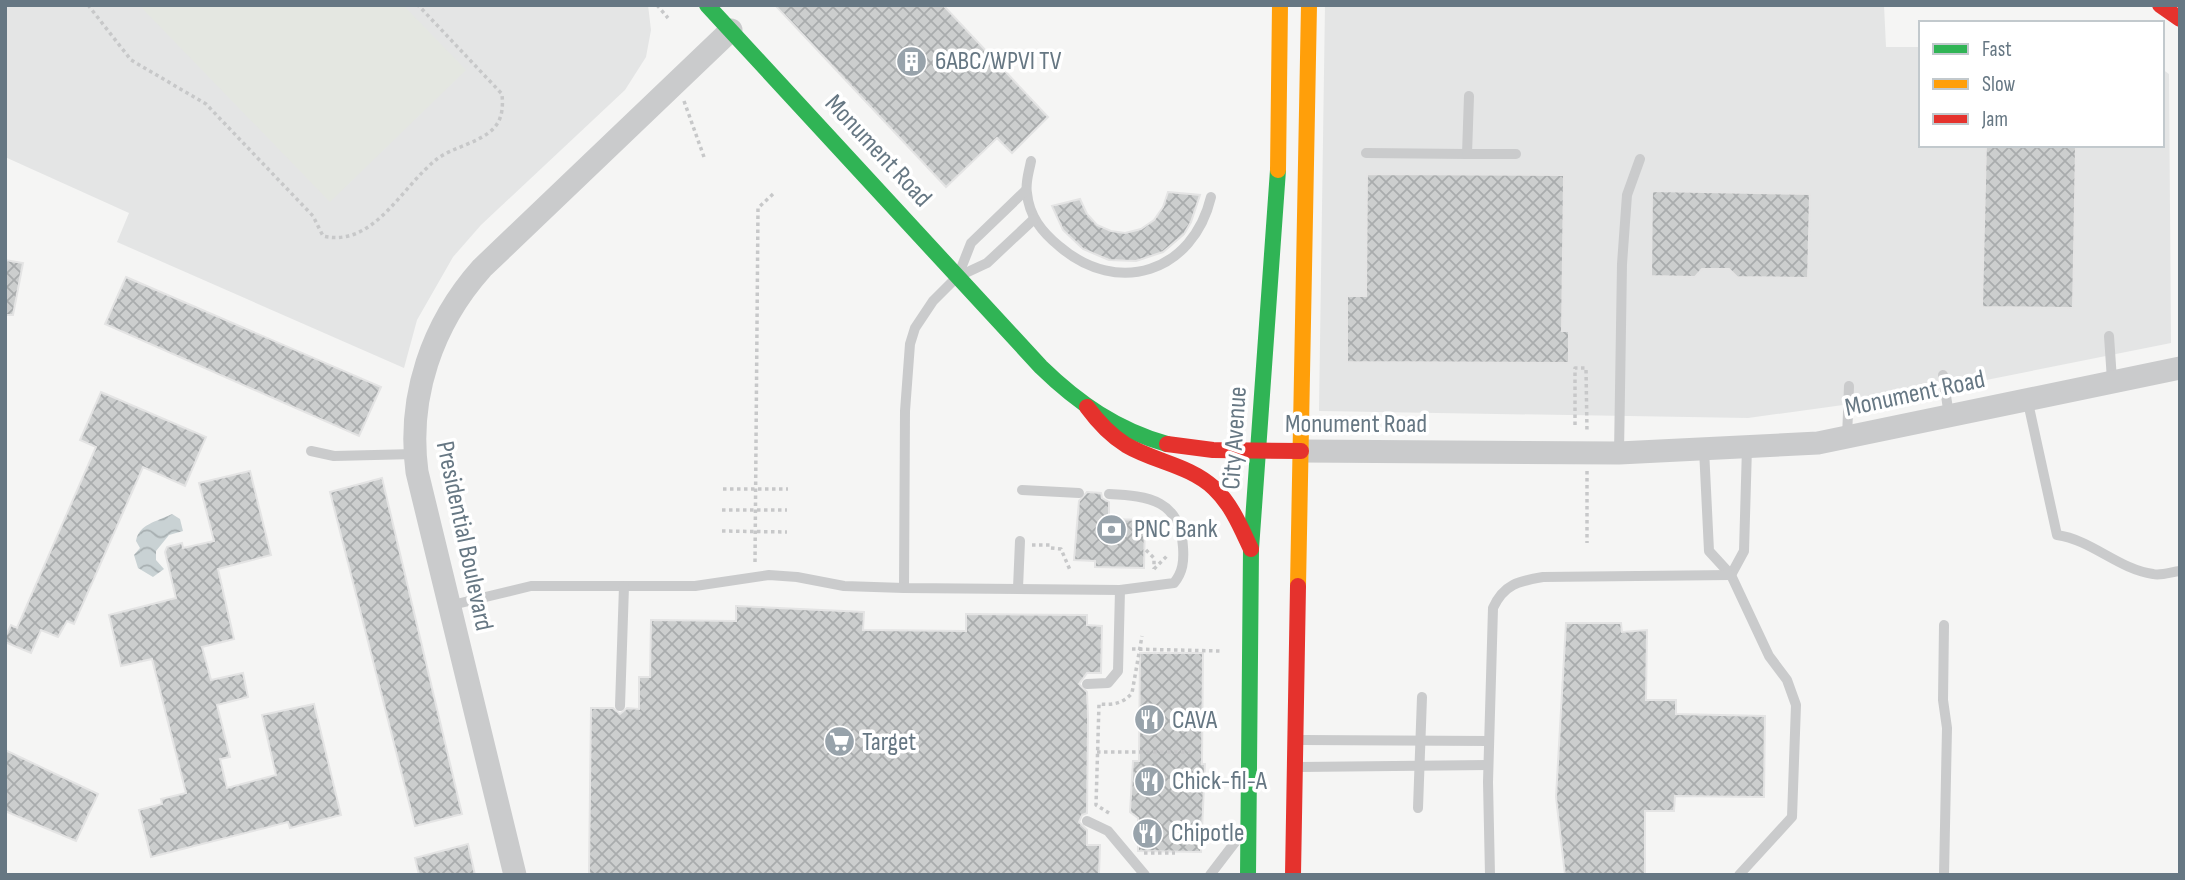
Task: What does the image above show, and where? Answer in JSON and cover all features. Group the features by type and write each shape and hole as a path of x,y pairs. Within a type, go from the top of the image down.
{"main road":[{"name":"Monument Road","path":"708,5 957,277 1051,376 1087,407 1127,431 1167,444 1205,450 1301,451"},
{"name":"City Avenue","path":"1248,875 1251,549 1277,212 1280,5"},
{"path":"1293,875 1309,5"},
{"path":"2160,5 2180,19"},
{"path":"1087,407 1108,435 1123,445 1187,471 1211,486 1225,501 1251,549"}],"street":[{"name":"Presidential Boulevard","path":"515,875 448,606 415,454 420,388 426,363 443,323 471,280 731,30"},
{"name":"Monument Road","path":"1301,451 1619,453 1818,443 2180,368"}],"lane":[{"path":"1467,155 1469,96"},
{"path":"1366,153 1516,154"},
{"path":"1619,453 1622,264 1627,195 1640,159"},
{"path":"1031,162 1026,190 1034,219 1062,249 1089,267 1120,274 1136,272 1166,262 1191,241 1200,228 1211,197"},
{"path":"904,588 905,411 910,344 922,316 957,277 971,243 1026,190"},
{"path":"957,277 987,263 1034,219"},
{"path":"2109,336 2112,380"},
{"path":"1943,375 1949,416"},
{"path":"1847,438 1849,386"},
{"path":"2027,398 2057,535 2075,538 2131,568 2155,575 2180,571"},
{"path":"1731,575 1744,551 1747,447"},
{"path":"1704,449 1709,551 1731,575 1769,656 1787,680 1796,705 1792,817 1739,875"},
{"path":"311,451 334,456 415,454"},
{"path":"1022,490 1079,493"},
{"path":"448,606 531,586 695,586 754,576 786,575 844,586 904,588 1120,590 1174,583 1182,570 1183,544 1177,519 1164,505 1141,497 1110,494"},
{"path":"1018,588 1020,541"},
{"path":"1490,875 1488,765 1493,608 1499,595 1515,581 1544,577 1731,575"},
{"path":"620,706 624,586"},
{"path":"1087,684 1108,683 1118,671 1120,590"},
{"path":"1944,625 1943,700 1947,728 1944,875"},
{"path":"1418,808 1422,697"},
{"path":"1295,740 1489,741"},
{"path":"1294,767 1488,765"},
{"path":"1210,875 1248,820"},
{"path":"1087,821 1108,831 1146,875"}],"path":[{"path":"88,5 131,60 206,104 313,216 323,236 341,240 365,231 437,159 494,129 502,113 502,94 418,5"},
{"path":"657,5 668,18"},
{"path":"673,105 682,96 704,158"},
{"path":"755,562 758,208 773,194"},
{"path":"1575,425 1575,368 1586,368 1587,402"},
{"path":"723,489 788,489"},
{"path":"722,510 788,510"},
{"path":"722,531 787,532"},
{"path":"1051,548 1061,549 1070,570"},
{"path":"1146,550 1154,558 1154,571 1174,550"},
{"path":"1114,817 1096,805 1099,704 1113,705 1127,699 1132,692 1142,636"},
{"path":"1132,649 1225,651"},
{"path":"1097,752 1191,751"},
{"path":"1137,852 1175,853"}],"shaded area":[{"path":"5,5 648,5 651,30 646,57 625,90 481,225 453,257 417,320 404,368 117,242 129,213 5,157"},
{"path":"139,5 403,5 466,70 330,202"},
{"path":"1325,5 1884,5 1886,47 1919,47 1919,147 2164,147 2164,70 2169,74 2171,343 1901,397 1748,418 1319,411"}],"water":[{"path":"172,514 180,519 183,531 169,535 156,551 156,560 164,569 153,577 138,568 134,555 140,548 136,541 144,527"}],"building":[{"name":"6ABC/WPVI TV","path":"775,5 943,5 1048,117 1012,153 997,138 946,187"},
{"path":"1986,147 2076,147 2073,308 1982,307"},
{"path":"1367,174 1564,175 1562,331 1569,331 1569,363 1347,362 1347,296 1366,296"},
{"path":"1652,191 1810,194 1808,278 1737,277 1729,269 1702,269 1695,277 1651,276"},
{"path":"1168,192 1200,195 1191,222 1184,234 1163,252 1136,261 1109,260 1083,249 1063,230 1052,206 1080,199 1087,214 1097,225 1125,233 1141,229 1154,220 1163,207"},
{"path":"5,260 23,263 13,315 5,315"},
{"path":"126,277 381,387 359,436 105,324"},
{"path":"101,392 206,437 185,486 143,467 74,624 67,621 58,637 41,630 31,653 5,642 5,637 11,625 17,628 96,447 80,440"},
{"path":"250,471 271,555 218,569 234,639 202,647 211,680 243,673 248,697 217,705 230,757 220,759 227,788 276,775 262,715 314,704 341,815 290,828 288,822 151,857 139,810 162,804 161,799 186,793 152,659 121,666 109,615 176,598 165,552 167,547 182,543 183,548 214,541 199,483"},
{"path":"382,478 462,814 415,826 330,492"},
{"name":"PNC Bank","path":"1087,492 1101,493 1102,498 1109,502 1109,519 1145,520 1144,568 1095,567 1095,561 1074,560 1079,501"},
{"name":"Target","path":"736,606 864,612 863,630 966,631 966,614 1087,615 1087,625 1102,626 1101,673 1087,673 1079,684 1087,692 1088,717 1087,813 1082,815 1079,822 1087,830 1087,845 1100,845 1099,875 589,875 591,708 613,708 620,714 627,708 639,709 639,677 650,677 651,620 736,621"},
{"path":"1566,623 1621,623 1622,632 1647,630 1646,700 1676,700 1676,714 1765,716 1764,797 1675,796 1674,811 1645,811 1645,875 1565,875 1556,797"},
{"path":"1140,653 1203,653 1202,764 1205,764 1201,852 1138,851 1138,818 1130,812 1133,761 1139,761"},
{"path":"5,750 98,794 76,841 5,811"},
{"path":"468,844 475,875 419,875 415,858"}],"traffic: fast":[{"path":"707,5 1041,367 1099,414 1131,431 1167,444"},
{"path":"1248,875 1251,549 1278,170"}],"traffic: slow":[{"path":"1278,170 1280,5"},
{"path":"1298,586 1309,5"}],"traffic: jam":[{"path":"2160,5 2180,19"},
{"path":"1087,407 1105,428 1126,445 1194,474 1214,488 1231,509 1251,549"},
{"path":"1167,444 1213,450 1301,451"},
{"path":"1293,875 1298,586"}],"place":[{"name":"6ABC/WPVI TV","path":"912,61"},
{"name":"PNC Bank","path":"1111,529"},
{"name":"CAVA","path":"1149,720"},
{"name":"Target","path":"839,742"},
{"name":"Chick-fil-A","path":"1149,781"},
{"name":"Chipotle","path":"1148,833"}]}
